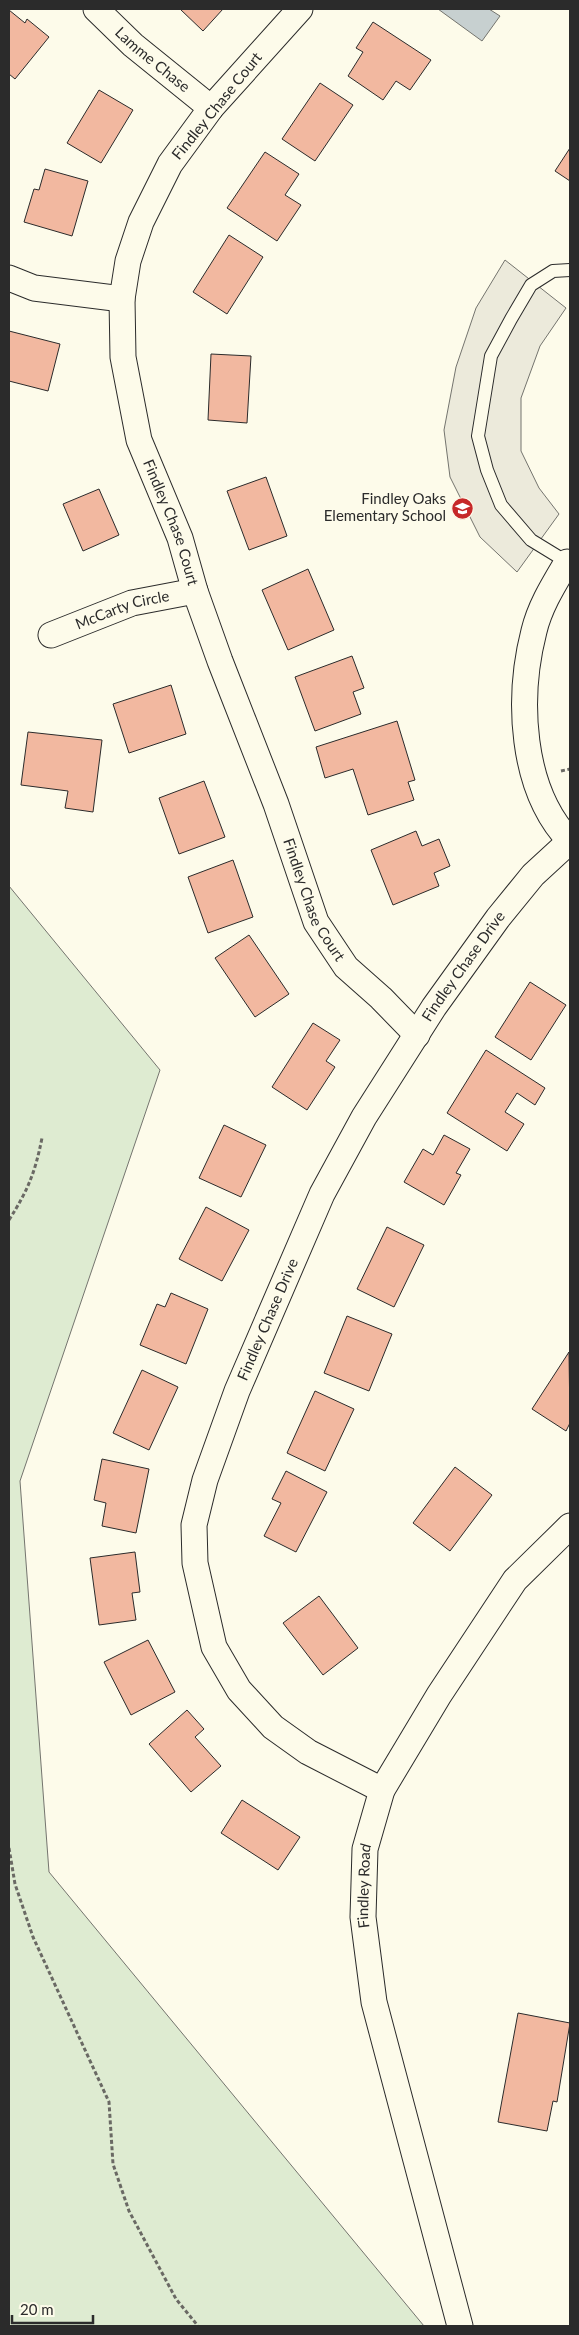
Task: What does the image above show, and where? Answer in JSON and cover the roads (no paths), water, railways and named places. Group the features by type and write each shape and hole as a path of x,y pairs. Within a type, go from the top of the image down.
{"street":[{"name":"Lamme Chase","path":"96,9 133,45 212,108"},
{"name":"Findley Chase Court","path":"300,9 212,108 170,164 141,222 128,261 122,299 123,357 139,440 180,538 195,591 220,661 276,804 316,922 346,967 381,998 417,1035"},
{"path":"9,278 34,288 122,299"},
{"path":"569,560 547,596 534,630 525,680 523,720 530,762 542,795 559,830 570,841"},
{"name":"McCarty Circle","path":"51,635 132,602 195,591"},
{"name":"Findley Chase Drive","path":"382,1790 308,1752 273,1728 239,1690 214,1646 195,1563 194,1525 205,1480 237,1392 322,1194 364,1117 417,1035 498,918 533,876 570,841"},
{"name":"Findley Road","path":"460,2326 374,2002 363,1917 365,1848 382,1790 439,1695 515,1580 570,1526"}],"lane":[{"path":"569,560 531,540 501,505 478,436 491,356 511,319 531,285 553,270 570,270"}],"place":[{"name":"Findley Oaks Elementary School","path":"462,508"}]}
